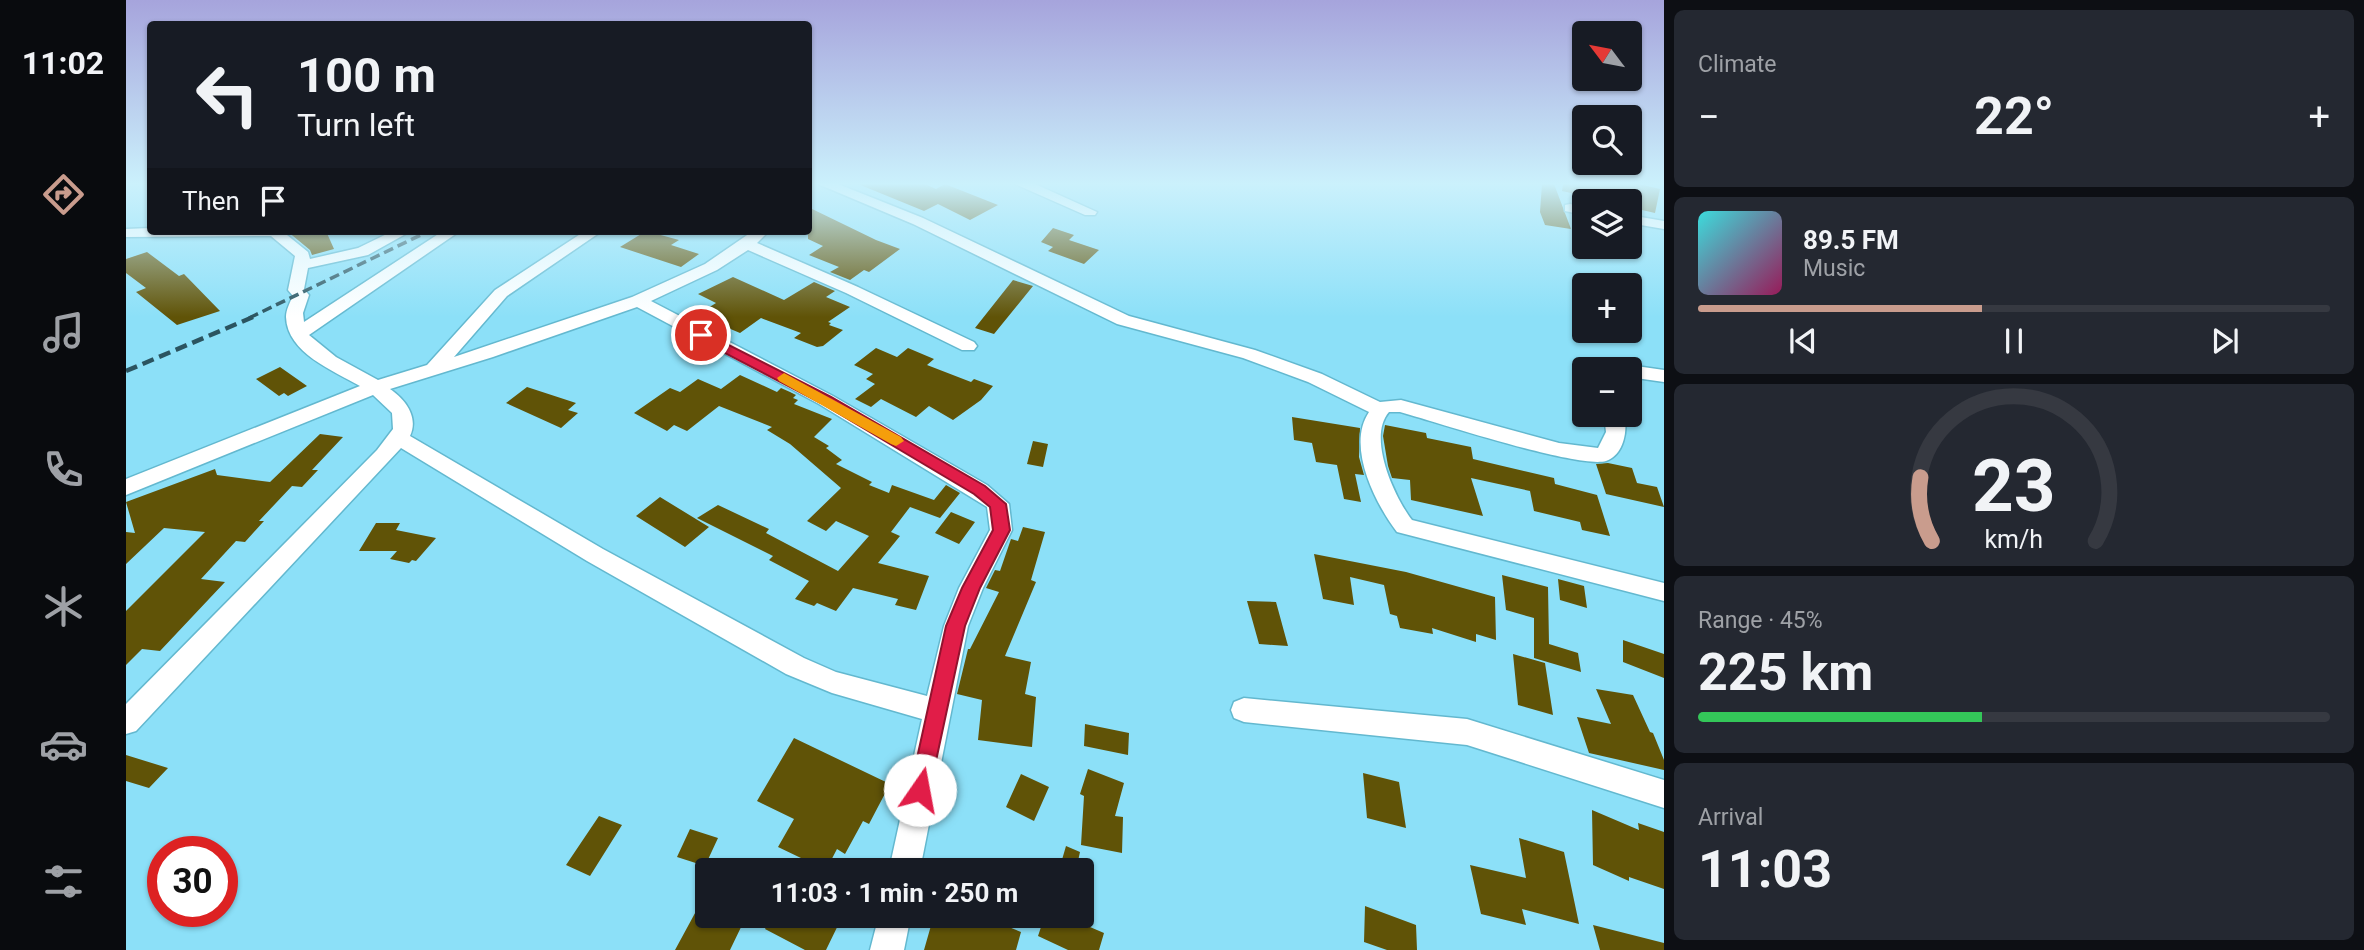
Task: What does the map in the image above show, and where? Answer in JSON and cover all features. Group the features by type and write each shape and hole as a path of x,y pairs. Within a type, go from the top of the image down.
{"street":[{"path":"933,228 1123,320 1249,354 1315,378 1379,410"},
{"path":"126,233 147,233"},
{"path":"126,722 399,438 403,427 403,415 397,405 375,387 313,350 298,334 294,317 301,295 296,290 303,255 278,235"},
{"path":"302,265 363,252 396,235"},
{"path":"298,334 446,235"},
{"path":"432,371 501,293 589,235"},
{"path":"126,487 375,387 432,371 638,301 679,283 747,244 757,235"},
{"path":"747,244 852,290 968,346"},
{"path":"638,301 826,400 979,490 998,504 1001,530 971,588 956,626 906,858"},
{"path":"1642,373 1664,376"},
{"path":"1616,427 1617,435 1609,449 1602,455 1588,455 1559,450 1401,406 1388,406 1379,410 1371,425 1370,442 1374,461 1397,519 1405,526 1664,592"},
{"path":"399,438 595,555 795,666 832,682 937,711"},
{"path":"1244,710 1467,732 1664,794"},
{"path":"887,950 892,928"}],"building":[{"path":"812,228 852,228 900,249 869,272 864,270 850,280 830,272 839,267 809,255 823,246 808,239 808,235 812,235"},
{"path":"1054,228 1074,235 1069,240 1099,250 1084,264 1048,251 1053,247 1041,242"},
{"path":"292,235 328,235 334,249 312,255 310,250"},
{"path":"640,235 661,235 679,240 671,245 699,254 681,267 620,247"},
{"path":"147,252 179,276 184,274 220,311 177,325 136,292 146,288 126,273 126,259"},
{"path":"733,277 784,300 814,282 835,291 826,297 850,307 828,322 831,323 829,325 843,330 823,346 817,347 794,338 801,333 761,318 740,333 702,317 705,315 700,313 716,303 698,294"},
{"path":"1013,280 1033,286 994,334 975,328"},
{"path":"876,348 897,357 908,348 934,359 927,365 971,382 974,379 993,386 981,400 953,420 929,406 916,417 881,399 871,407 855,399 875,384 866,379 873,374 854,365"},
{"path":"280,367 307,386 288,396 284,393 279,396 256,379"},
{"path":"740,375 777,392 781,388 790,392 796,395 793,398 798,400 794,404 832,419 814,437 829,446 826,448 842,460 836,464 872,482 869,485 889,493 892,485 934,500 946,485 960,493 940,518 910,507 891,532 900,536 878,563 929,576 916,610 895,605 898,599 853,588 836,611 817,603 814,606 795,599 809,581 769,560 773,556 697,518 718,505 769,529 766,533 838,571 869,536 836,521 826,531 807,521 841,488 790,444 767,430 772,427 719,406 687,431 674,425 667,431 634,413 670,388 680,392 698,379 721,389"},
{"path":"527,387 576,403 568,410 578,413 561,428 506,403"},
{"path":"1292,417 1360,428 1359,457 1364,475 1355,474 1361,502 1344,499 1337,465 1316,462 1312,443 1294,440"},
{"path":"1385,425 1426,433 1427,438 1471,447 1473,459 1554,478 1555,484 1597,495 1610,536 1582,530 1580,522 1534,511 1530,491 1471,478 1483,516 1411,500 1410,480 1392,478 1383,436"},
{"path":"320,434 343,437 312,470 318,470 302,487 292,486 259,521 264,521 245,542 236,541 201,579 225,582 160,651 142,649 126,665 126,611 205,532 164,528 126,564 126,532 135,533 126,502 215,469 217,475 270,482"},
{"path":"1033,441 1048,444 1043,467 1027,464"},
{"path":"1608,463 1632,468 1637,483 1657,487 1664,507 1606,494 1596,464"},
{"path":"660,497 709,527 685,547 636,516"},
{"path":"951,512 975,522 959,544 935,533"},
{"path":"376,523 400,523 396,530 436,538 416,561 409,563 390,559 397,551 359,551"},
{"path":"1023,527 1045,532 1031,580 1036,582 1005,656 1031,662 1025,694 1036,697 1032,747 978,740 982,700 957,694 968,649 999,592 986,588 995,570 1000,571 1011,539 1018,541"},
{"path":"1314,554 1406,572 1495,597 1496,640 1476,634 1476,642 1432,628 1433,634 1400,628 1397,616 1390,614 1384,585 1350,577 1354,605 1323,599"},
{"path":"1502,575 1548,587 1549,644 1578,653 1581,672 1534,658 1534,618 1506,610"},
{"path":"1558,579 1584,586 1587,608 1560,600"},
{"path":"1247,601 1276,602 1288,646 1259,644"},
{"path":"1623,640 1664,654 1664,678 1623,662"},
{"path":"1513,654 1545,663 1553,715 1518,705"},
{"path":"1596,689 1633,695 1650,732 1653,733 1664,760 1664,770 1589,753 1577,717 1611,724"},
{"path":"1085,724 1129,733 1128,755 1084,746"},
{"path":"794,738 890,784 869,824 863,821 845,854 837,849 832,858 801,858 778,847 794,819 757,801"},
{"path":"126,755 168,768 149,788 126,781"},
{"path":"1088,769 1124,783 1115,816 1123,817 1122,853 1081,845 1084,796 1080,794"},
{"path":"1363,773 1399,782 1406,828 1367,818"},
{"path":"1021,774 1049,787 1034,821 1006,807"},
{"path":"1592,810 1639,830 1638,823 1664,832 1664,889 1629,877 1629,881 1593,865"},
{"path":"599,816 622,825 590,876 566,865"},
{"path":"690,829 718,838 709,858 695,858 695,863 677,857"},
{"path":"1519,838 1564,852 1579,924 1522,909 1526,925 1481,914 1470,865 1526,878"},
{"path":"1066,846 1080,852 1079,858 1062,858"},
{"path":"1365,906 1416,925 1417,950 1387,950 1364,942"},
{"path":"695,913 695,928 741,928 730,950 675,950"},
{"path":"1593,925 1664,943 1664,950 1600,950"},
{"path":"837,928 826,950 805,950 765,929"},
{"path":"930,928 1011,928 1021,932 1016,950 924,950"},
{"path":"1041,928 1092,928 1104,933 1099,950 1068,950 1038,936"}],"railway":[{"path":"249,318 421,235"},
{"path":"126,371 253,317"}],"slow traffic":[{"path":"784,378 896,441"}],"route":[{"path":"701,335 826,400 990,496 998,504 1001,530 995,548 971,588 956,626 920,790"}]}
